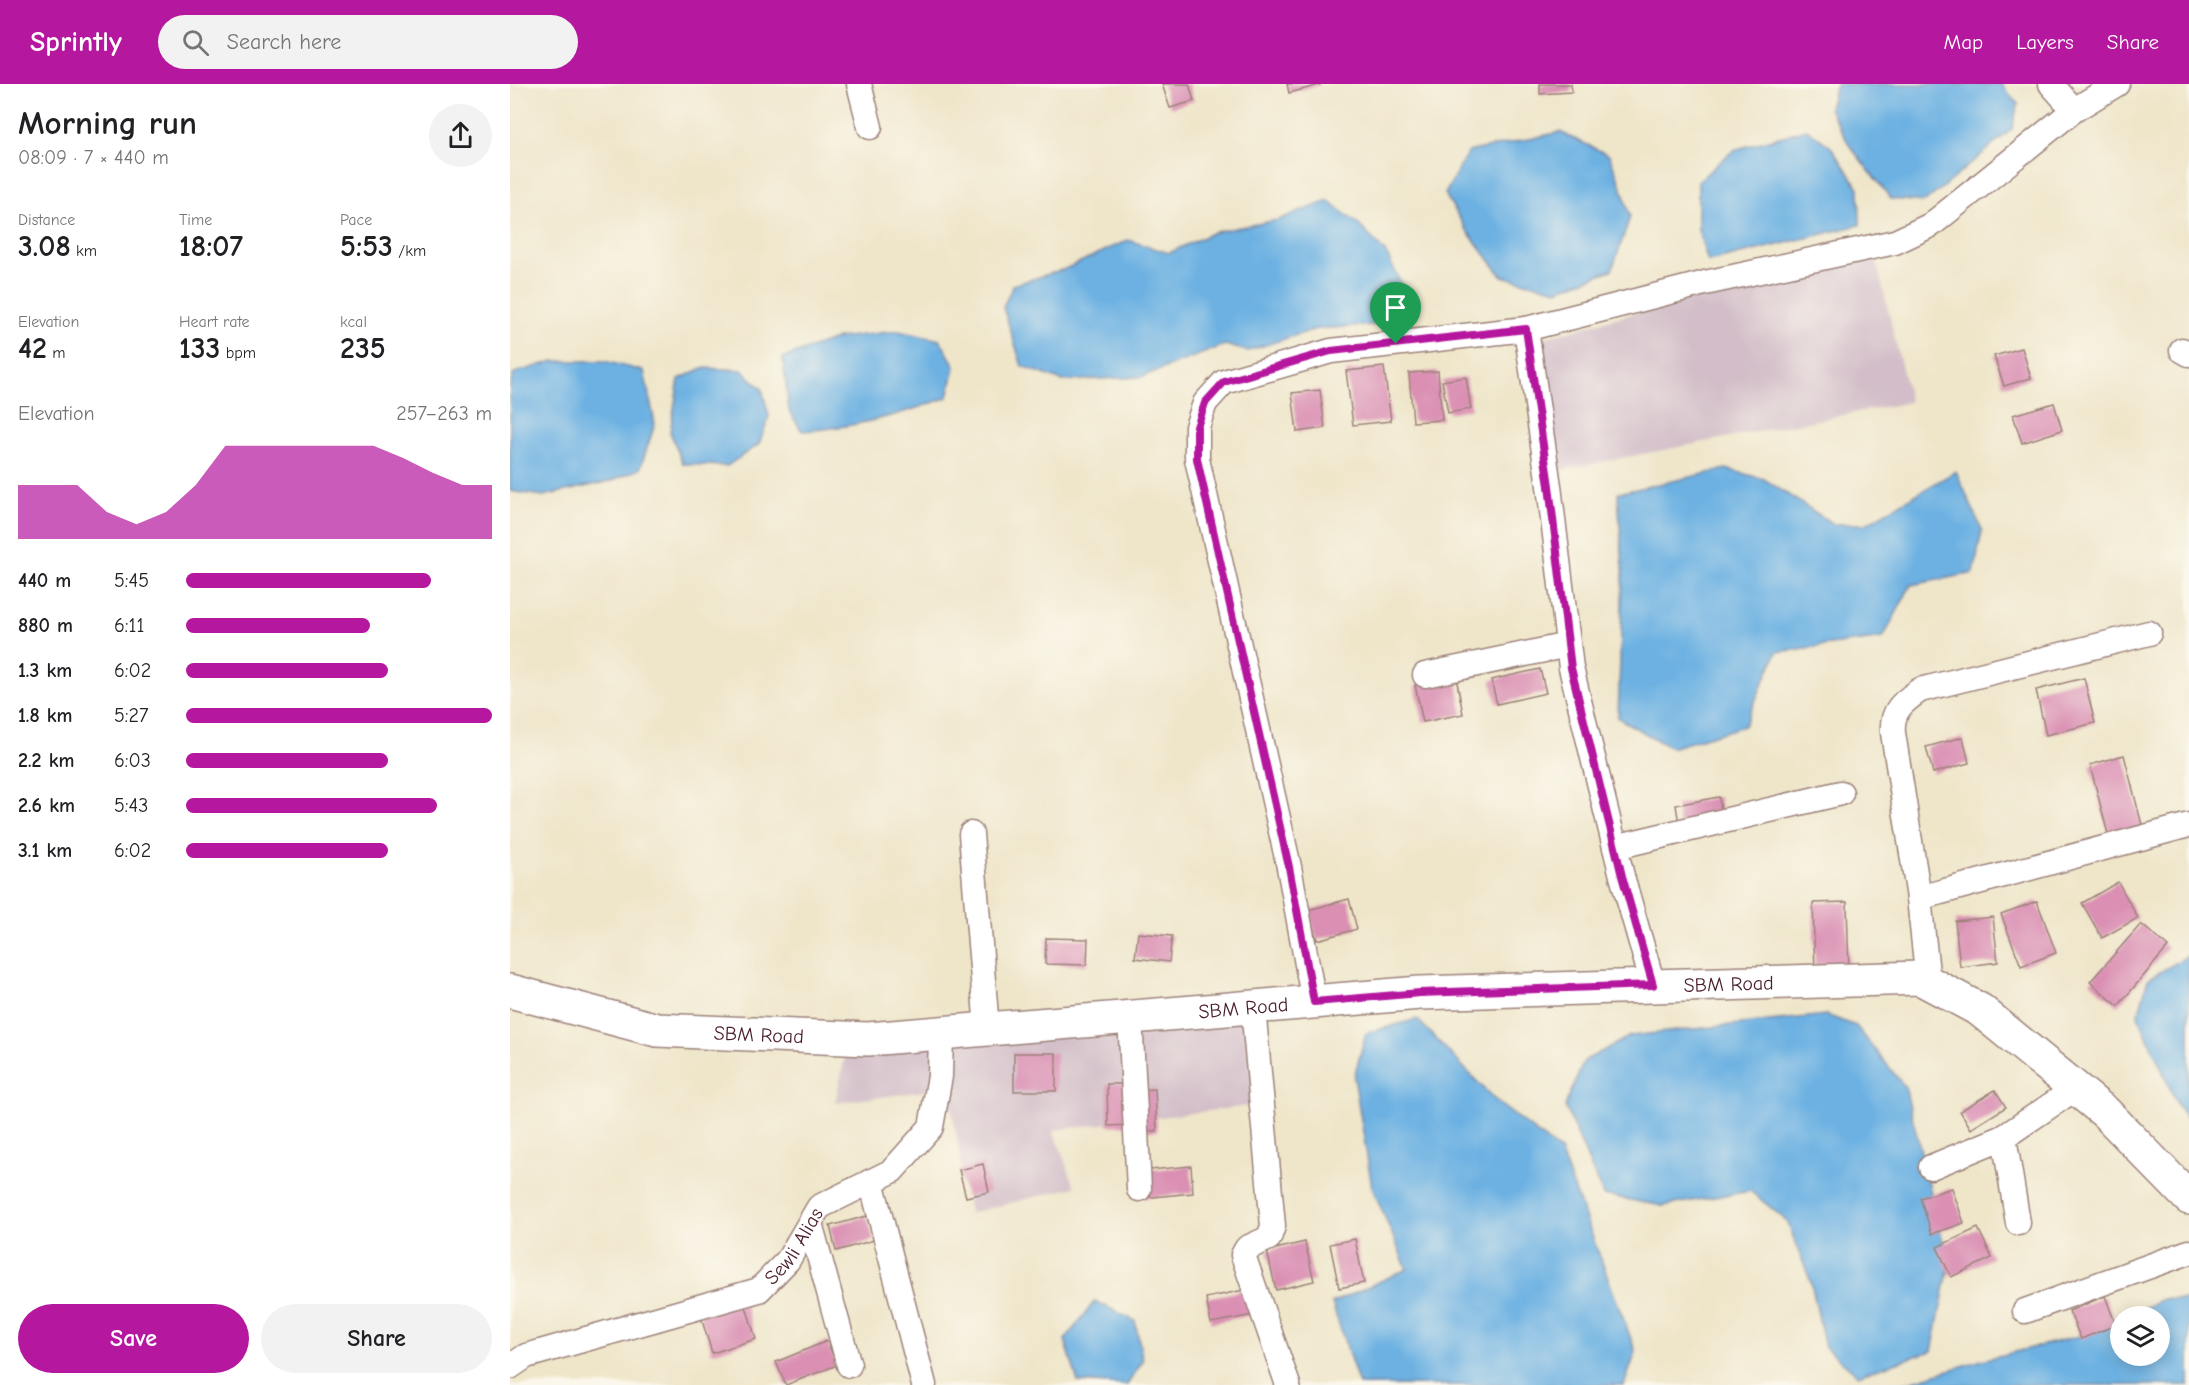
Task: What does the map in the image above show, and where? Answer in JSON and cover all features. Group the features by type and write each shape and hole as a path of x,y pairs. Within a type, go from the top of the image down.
{"street":[{"path":"859,84 870,127"},
{"path":"2051,84 2074,110"},
{"path":"1314,1002 1289,867 1197,459 1197,427 1205,403 1224,382 1331,351 1526,329 1705,283 1895,242 1931,225 2074,110 2116,84"},
{"path":"1526,329 1571,668 1615,847 1653,985"},
{"path":"1928,982 1919,898 1893,733 1892,720 1899,705 1920,690 2149,633"},
{"path":"1425,675 1568,645"},
{"path":"1615,847 1840,793"},
{"path":"1919,898 2189,825"},
{"path":"971,834 987,1029"},
{"name":"SBM Road","path":"510,992 657,1030 868,1039 1420,993 1836,978 1920,978 1980,1011 2076,1088 2106,1113 2189,1198"},
{"path":"1254,1007 1273,1226 1269,1238 1247,1248 1243,1255 1288,1385"},
{"path":"1130,1017 1139,1189"},
{"name":"Sewli Alias","path":"510,1367 526,1356 759,1290 788,1260 819,1207 892,1171 932,1127 940,1076 941,1033"},
{"path":"1931,1167 2004,1137 2076,1088"},
{"path":"2004,1137 2018,1223"},
{"path":"872,1181 924,1385"},
{"path":"810,1223 849,1365"},
{"path":"2025,1311 2189,1251"}],"shaded area":[{"path":"1873,247 1910,402 1560,470 1536,340"},
{"path":"1261,1016 1265,1104 1053,1130 1075,1187 970,1213 948,1088 835,1103 846,1051"}],"water":[{"path":"1836,84 2001,84 2018,104 2012,129 1925,202 1891,199 1850,146 1829,108"},
{"path":"1807,129 1832,148 1859,188 1860,225 1708,262 1698,230 1698,181 1734,150"},
{"path":"1560,132 1609,155 1630,217 1612,270 1557,290 1502,276 1467,231 1445,194 1468,152"},
{"path":"1328,201 1357,223 1386,253 1407,295 1373,325 1316,329 1247,351 1225,345 1141,377 1062,381 1022,366 1003,307 1013,285 1065,269 1128,240 1169,253 1214,232 1278,220"},
{"path":"898,331 940,340 955,366 948,397 876,420 802,431 789,411 783,358 838,338"},
{"path":"554,361 604,361 644,371 655,424 640,469 611,481 543,496 510,491 510,385 514,373"},
{"path":"703,368 742,370 762,389 769,416 759,444 727,466 683,464 670,432 679,379"},
{"path":"1726,469 1764,479 1833,524 1866,524 1956,471 1982,530 1974,573 1911,585 1883,638 1777,652 1744,726 1671,748 1618,718 1623,570 1618,493"},
{"path":"2189,955 2189,1121 2178,1106 2138,1016 2148,979"},
{"path":"1826,1015 1856,1026 1905,1087 1949,1266 1932,1351 1858,1375 1825,1347 1811,1282 1787,1221 1750,1191 1663,1206 1603,1195 1565,1106 1584,1061 1630,1036"},
{"path":"1417,1019 1497,1102 1560,1151 1636,1352 1624,1385 1359,1385 1332,1303 1407,1269 1372,1187 1354,1077 1366,1033"},
{"path":"2162,1299 2189,1300 2189,1385 1900,1385 1982,1360 2096,1332 2110,1325 2110,1366 2170,1366 2170,1306 2148,1306"},
{"path":"1095,1301 1135,1321 1143,1361 1127,1385 1078,1382 1065,1340"}],"building":[{"path":"1162,84 1189,84 1194,101 1170,108"},
{"path":"1287,84 1320,84 1320,85 1289,93"},
{"path":"1540,84 1571,84 1572,92 1540,94"},
{"path":"2022,348 2031,378 2004,386 1994,356"},
{"path":"1384,367 1391,421 1353,425 1346,371"},
{"path":"1438,371 1442,420 1413,422 1409,373"},
{"path":"1466,377 1471,409 1448,413 1442,381"},
{"path":"1320,390 1325,428 1297,432 1292,393"},
{"path":"2054,403 2062,430 2022,443 2013,415"},
{"path":"1540,669 1546,693 1497,704 1491,680"},
{"path":"1456,677 1463,714 1423,722 1415,685"},
{"path":"2084,678 2095,723 2046,735 2036,690"},
{"path":"1963,737 1969,763 1933,773 1926,747"},
{"path":"2124,755 2143,829 2109,838 2090,765"},
{"path":"1719,797 1722,816 1679,824 1676,805"},
{"path":"2118,882 2138,918 2102,938 2082,903"},
{"path":"1349,899 1357,929 1317,940 1308,910"},
{"path":"2037,901 2056,953 2021,966 2001,914"},
{"path":"1847,902 1849,974 1815,976 1813,903"},
{"path":"1993,917 1998,962 1960,967 1955,921"},
{"path":"2141,924 2168,947 2118,1006 2090,982"},
{"path":"1138,933 1172,936 1169,962 1135,958"},
{"path":"1046,938 1088,939 1087,965 1045,964"},
{"path":"1014,1053 1056,1053 1056,1091 1014,1091"},
{"path":"1107,1084 1128,1084 1130,1125 1108,1126"},
{"path":"1155,1089 1157,1131 1139,1131 1137,1090"},
{"path":"1995,1090 2006,1107 1971,1129 1960,1111"},
{"path":"983,1164 989,1192 966,1197 959,1170"},
{"path":"1191,1166 1193,1193 1143,1198 1140,1171"},
{"path":"1952,1188 1964,1223 1932,1234 1920,1198"},
{"path":"867,1216 874,1240 836,1251 830,1226"},
{"path":"1978,1228 1992,1258 1951,1277 1937,1247"},
{"path":"1355,1239 1364,1283 1339,1288 1330,1244"},
{"path":"1305,1242 1314,1281 1276,1290 1267,1251"},
{"path":"1249,1289 1254,1315 1211,1323 1206,1298"},
{"path":"2105,1296 2110,1309 2110,1327 2081,1339 2069,1311"},
{"path":"744,1300 756,1339 712,1353 700,1314"},
{"path":"827,1341 837,1365 786,1385 776,1362"}],"route":[{"path":"1526,329 1549,486 1571,668 1622,876 1653,985 1420,993 1314,1002 1289,867 1197,459 1195,446 1197,427 1205,403 1224,382 1331,351 1396,344 1526,329"}]}
